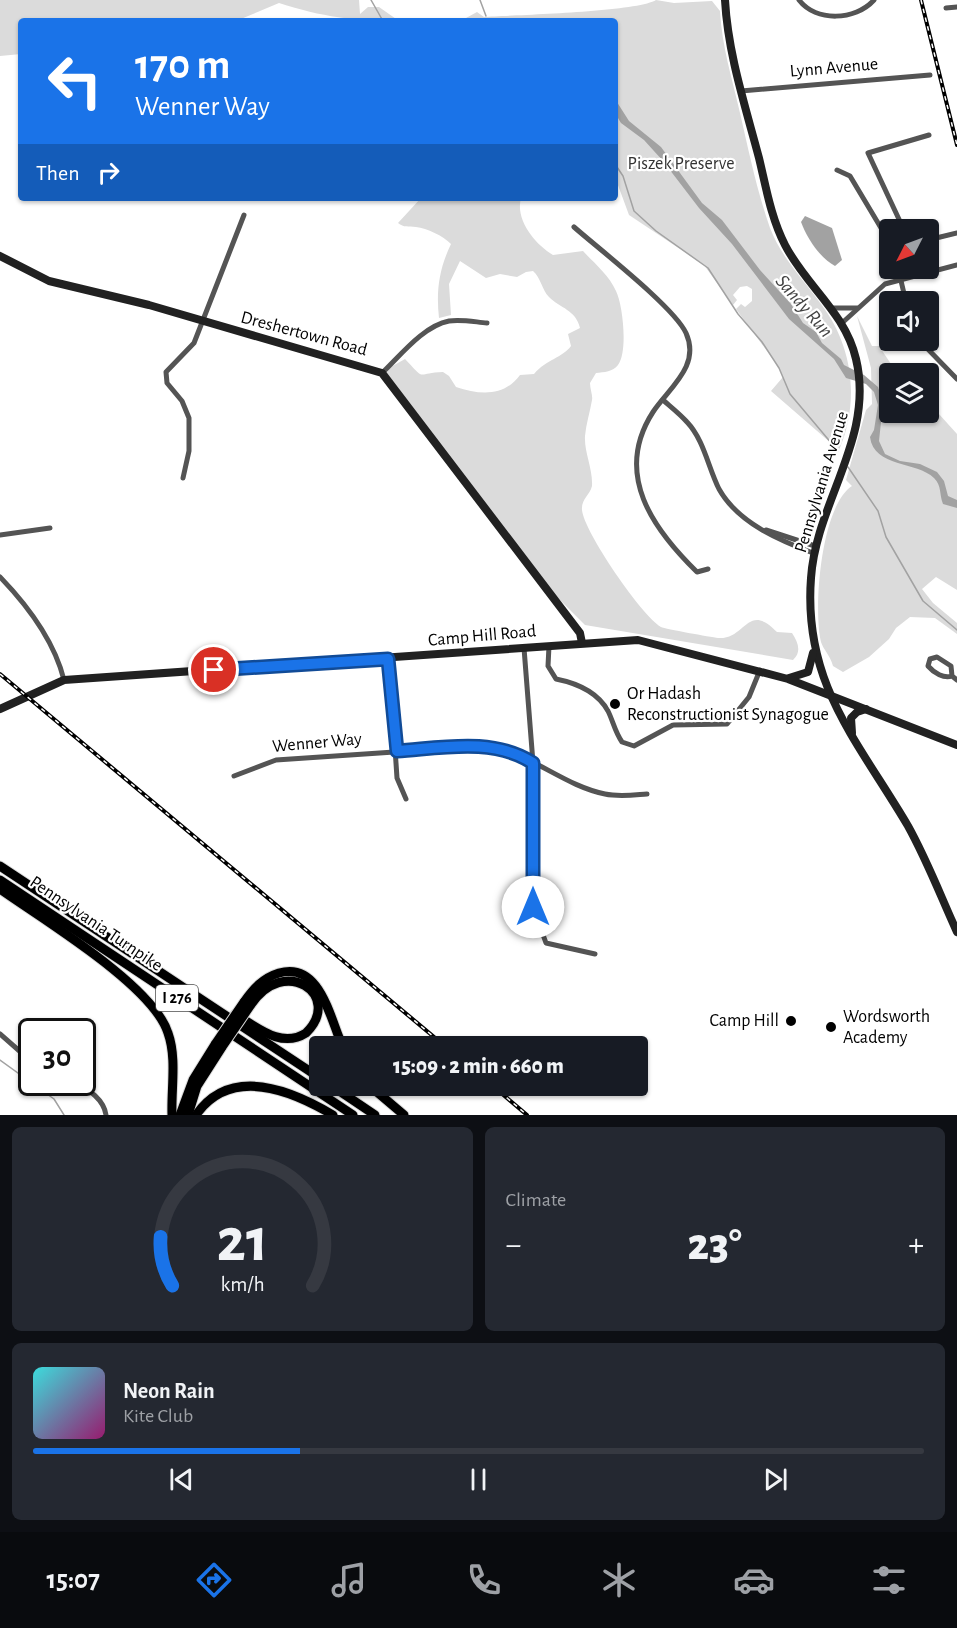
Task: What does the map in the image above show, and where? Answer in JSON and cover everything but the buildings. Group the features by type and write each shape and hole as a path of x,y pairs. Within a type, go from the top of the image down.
{"highway":[{"name":"Pennsylvania Turnpike","path":"0,866 309,1071"},
{"name":"Pennsylvania Turnpike","path":"0,880 353,1115"},
{"path":"0,889 107,966 134,988 159,1015 168,1030 172,1051 172,1115"},
{"path":"180,1115 193,1080 247,1004 256,986 271,976 284,972 303,975 314,983 323,996 339,1036"},
{"path":"192,992 210,998 278,1039 300,1037 310,1029 317,1015 318,1006 304,984 293,980 284,980 269,985 247,1004"},
{"path":"188,1115 197,1086 219,1045"},
{"path":"196,1115 216,1096 242,1086 282,1090 333,1115"},
{"path":"347,1096 375,1115"},
{"path":"382,1096 404,1115"}],"street":[{"name":"Pennsylvania Avenue","path":"725,0 728,35 741,91 780,235 790,254 843,323 858,366 860,416 851,448 814,549 809,598 814,649 829,693 854,741 916,841 957,932"},
{"path":"799,0 814,14 825,15 854,14 874,0"},
{"path":"946,8 957,7"},
{"name":"Lynn Avenue","path":"741,91 930,75"},
{"path":"899,219 868,153 929,135"},
{"path":"837,170 850,176 879,225"},
{"path":"183,478 189,451 189,418 182,401 167,383 166,372 191,349 205,322 244,215"},
{"path":"574,227 670,312 686,333 689,344 686,368 681,379 663,400 644,430 638,471 641,496 650,518 669,545 697,572 708,569"},
{"path":"939,237 957,233"},
{"name":"Dreshertown Road","path":"0,256 49,281 365,366 382,373 580,633 582,643"},
{"path":"939,268 957,266"},
{"path":"843,323 885,284 900,279 903,291"},
{"path":"832,308 844,310 858,308"},
{"path":"382,373 408,348 440,324 458,320 487,323"},
{"path":"930,351 957,379"},
{"path":"663,400 688,422 698,436 720,490 735,509 765,530 814,549"},
{"path":"0,535 51,528"},
{"path":"0,577 34,617 52,648 64,680"},
{"path":"580,633 597,642"},
{"name":"Camp Hill Road","path":"0,710 64,680 388,659 597,642 647,642 788,679 829,693 957,745"},
{"path":"549,646 548,666 556,679 579,684 596,697 609,712 616,734 627,745 642,744 673,725 727,724 749,697 760,670"},
{"path":"524,648 533,763 533,907 546,943 595,954"},
{"path":"788,679 808,672 814,649"},
{"path":"937,657 951,666 955,678 944,677 932,670 928,666 930,659 937,657"},
{"path":"388,659 397,751 397,778 406,799"},
{"path":"854,741 851,718 857,712 866,709"},
{"name":"Wenner Way","path":"234,776 276,760 483,746 506,749 592,790 623,796 647,794"},
{"path":"0,1034 18,1050"},
{"path":"94,1096 105,1106 106,1115"}],"green space":[{"path":"0,0 359,0 360,14 368,7 379,7 395,18 339,17 279,3 243,18 18,18 18,54 0,56"},
{"name":"Piszek Preserve","path":"656,0 674,3 712,1 720,11 728,62 757,186 770,228 786,258 832,320 846,356 850,374 850,412 839,450 771,391 783,377 778,366 736,309 741,304 745,307 752,301 752,289 747,286 740,287 733,295 737,300 733,305 704,265 629,215 618,185 618,18 466,18 477,12 484,17 547,14 644,4"},
{"path":"418,201 521,201 524,223 540,245 553,255 583,251 605,274 619,298 624,340 618,365 611,370 596,373 590,383 592,398 585,442 592,486 583,503 585,521 615,573 652,620 661,627 718,638 735,634 747,624 759,620 767,623 777,632 792,633 798,647 793,660 585,625 556,596 386,374 389,368 405,359 419,373 443,372 449,376 456,387 483,393 499,391 514,382 520,375 534,374 567,350 571,346 568,334 580,328 578,322 571,313 549,297 533,271 517,277 500,274 486,278 460,261 449,284 451,315 439,318 439,280 451,244 430,231 398,223"},
{"path":"857,316 872,346 879,346 879,351 882,351 890,363 879,363 879,423 939,423 939,414 957,434 957,590 936,577 922,589 933,603 957,623 957,634 935,618 910,617 896,628 889,639 869,657 843,672 833,666 821,642 819,583 826,535 841,497 852,486 846,480 866,410 872,404 871,368"}],"shaded area":[{"path":"618,104 629,121 661,147 702,203 722,220 760,270 791,304 803,323 816,332 822,343 841,359 844,365 864,375 878,387 879,423 881,423 879,441 885,454 900,461 920,464 937,472 944,481 948,496 957,500 957,508 943,504 937,481 934,478 927,473 888,459 873,447 870,437 874,430 878,405 874,392 866,384 846,378 834,359 789,319 732,244 699,208 644,140 621,123 618,118"},
{"path":"805,216 832,228 842,260 835,266 824,258 810,241 801,222"}],"waterway":[{"path":"371,0 381,18"},
{"name":"Sandy Run","path":"480,0 486,16"},
{"path":"618,168 623,176 634,211 656,231 708,268 738,314 762,342 779,368 790,394 838,451"},
{"path":"848,467 878,511 886,537 923,601 957,630"},
{"path":"0,1060 54,1099 64,1115"}],"railway":[{"path":"921,0 957,145"},
{"path":"0,674 433,1036"},
{"path":"505,1096 527,1115"}],"place":[{"name":"Or Hadash Reconstructionist Synagogue","path":"615,704"},
{"name":"Camp Hill","path":"791,1021"},
{"name":"Wordsworth Academy","path":"831,1027"}],"route":[{"path":"214,670 388,659 397,751 483,746 506,749 525,757 533,763 533,907"}]}
